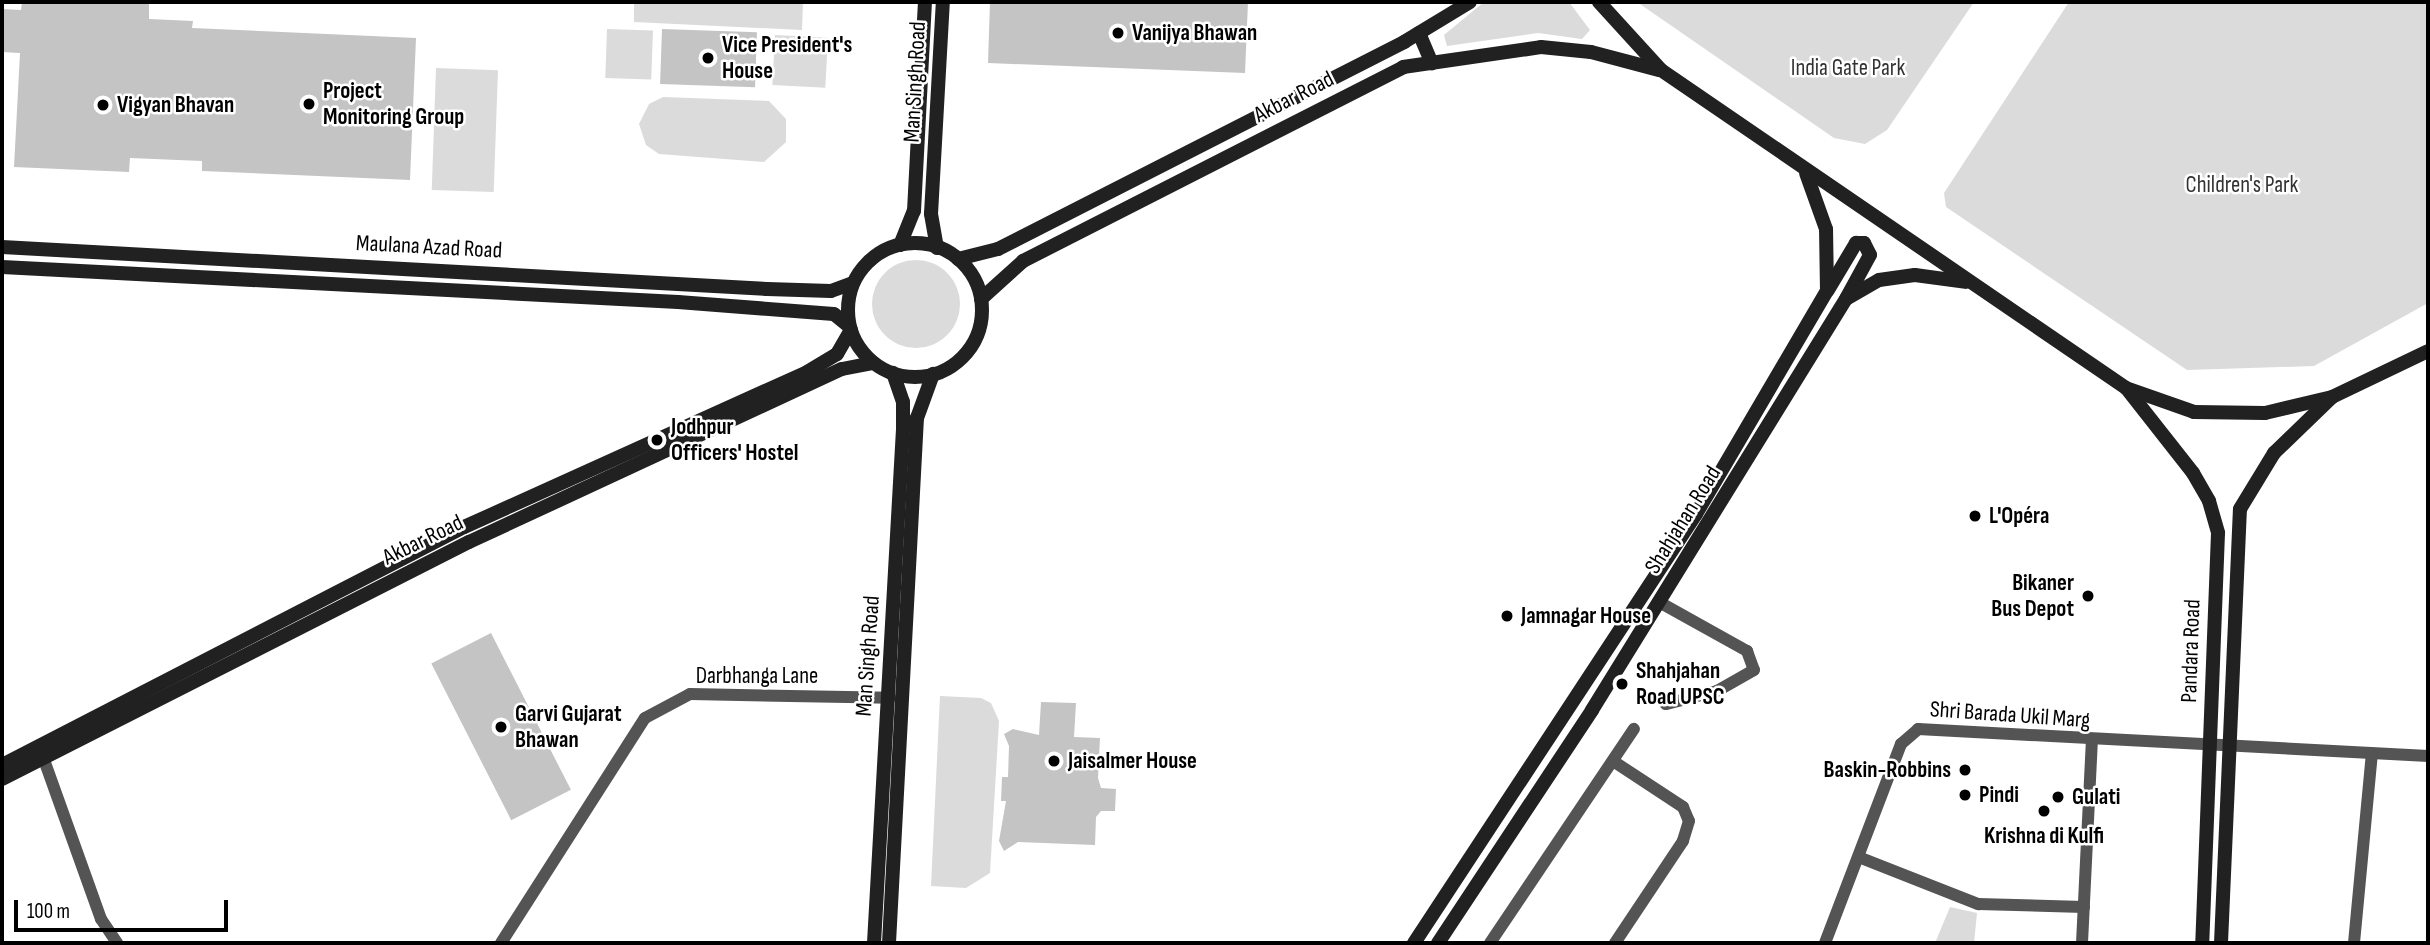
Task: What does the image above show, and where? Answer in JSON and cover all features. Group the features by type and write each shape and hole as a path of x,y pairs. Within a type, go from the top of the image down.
{"main road":[{"name":"Man Singh Road","path":"900,245 914,211 925,2"},
{"name":"Man Singh Road","path":"937,247 931,214 943,2"},
{"name":"Akbar Road","path":"958,259 998,249 1419,33 1470,2"},
{"path":"1599,2 1661,70 1806,173 2126,388 2194,412 2264,413 2332,397 2428,351"},
{"path":"1419,33 1432,62"},
{"name":"Akbar Road","path":"981,299 1023,261 1403,68 1541,47 1591,52 1661,70"},
{"path":"1806,173 1826,229 1827,291"},
{"name":"Shahjahan Road","path":"1413,943 1696,514 1872,217"},
{"path":"1846,299 1887,227"},
{"path":"1856,243 1868,245 1871,253"},
{"path":"900,245 937,247 958,259 981,299 976,337 951,366 930,375 892,373 873,363 850,328 853,283 880,252 900,245"},
{"name":"Maulana Azad Road","path":"2,247 767,289 831,291 853,283"},
{"name":"Maulana Azad Road","path":"2,267 678,302 834,314 850,328"},
{"name":"Shahjahan Road","path":"1438,943 1658,602 1846,299 1879,280 1903,277 1971,283"},
{"name":"Akbar Road","path":"2,765 464,527 807,372 837,354 850,328"},
{"name":"Akbar Road","path":"2,779 469,542 842,369 873,363"},
{"name":"Man Singh Road","path":"874,943 890,698 903,429 903,402 892,373"},
{"name":"Man Singh Road","path":"889,943 917,418 930,375"},
{"name":"Pandara Road","path":"2126,388 2193,473 2209,501 2218,533 2202,943"},
{"name":"Pandara Road","path":"2221,943 2240,509 2274,453 2332,397"}],"street":[{"path":"1658,602 1747,651 1754,670 1717,691 1666,705"},
{"name":"Darbhanga Lane","path":"501,943 645,718 690,694 890,698"},
{"name":"Shri Barada Ukil Marg","path":"1825,943 1909,733 1932,728 2092,742 2428,755"},
{"path":"1490,943 1634,729"},
{"path":"2082,943 2092,742"},
{"path":"2354,943 2372,754"},
{"path":"43,757 101,919 117,943"},
{"path":"1613,761 1683,807 1689,821 1683,841 1615,943"},
{"path":"1861,858 1978,904 2084,907"}],"green space":[{"path":"634,2 803,2 802,30 634,22"},
{"path":"1484,2 1569,2 1590,30 1582,39 1538,33 1447,46 1444,35"},
{"name":"India Gate Park","path":"1637,2 1974,2 1887,130 1865,144 1834,138"},
{"name":"Children's Park","path":"2069,2 2428,2 2428,303 2314,366 2187,370 1946,207 1944,193"},
{"path":"607,29 653,31 651,80 605,78"},
{"path":"775,35 828,38 825,88 772,85"},
{"path":"436,68 498,70 494,192 432,190"},
{"path":"663,97 769,101 786,119 786,142 764,162 659,154 646,145 639,124 649,104"},
{"path":"907,260 925,260 941,267 953,279 960,295 960,313 953,329 941,341 925,348 907,348 891,341 879,329 872,313 872,295 879,279 891,267"},
{"path":"940,696 981,698 991,703 999,721 990,873 966,888 931,886"},
{"path":"1950,907 1977,913 1974,943 1935,943"}],"building":[{"path":"22,2 149,2 149,19 193,21 192,28 416,38 410,180 202,171 202,161 130,158 129,172 14,167 20,53 2,52 2,9 21,10"},
{"name":"Vanijya Bhawan","path":"990,2 1248,2 1245,73 988,63"},
{"name":"Vice President's House","path":"662,29 757,32 755,87 660,84"},
{"name":"Garvi Gujarat Bhawan","path":"491,633 571,790 511,820 431,663"},
{"name":"Jaisalmer House","path":"1041,702 1076,703 1074,737 1100,738 1098,778 1101,788 1116,789 1115,811 1101,811 1096,817 1095,845 1018,842 1004,851 999,841 1006,801 1001,801 1002,777 1008,777 1009,746 1004,734 1013,729 1039,735"}],"place":[{"name":"Vanijya Bhawan","path":"1118,33"},
{"name":"Vice President's House","path":"708,58"},
{"name":"Project Monitoring Group","path":"309,104"},
{"name":"Vigyan Bhavan","path":"103,105"},
{"name":"Jodhpur Officers' Hostel","path":"657,440"},
{"name":"L'Opéra","path":"1975,516"},
{"name":"Bikaner Bus Depot","path":"2088,596"},
{"name":"Jamnagar House","path":"1507,616"},
{"name":"Shahjahan Road UPSC","path":"1622,684"},
{"name":"Garvi Gujarat Bhawan","path":"501,727"},
{"name":"Jaisalmer House","path":"1054,761"},
{"name":"Baskin-Robbins","path":"1965,770"},
{"name":"Pindi","path":"1965,795"},
{"name":"Gulati","path":"2058,797"},
{"name":"Krishna di Kulfi","path":"2044,811"}]}
